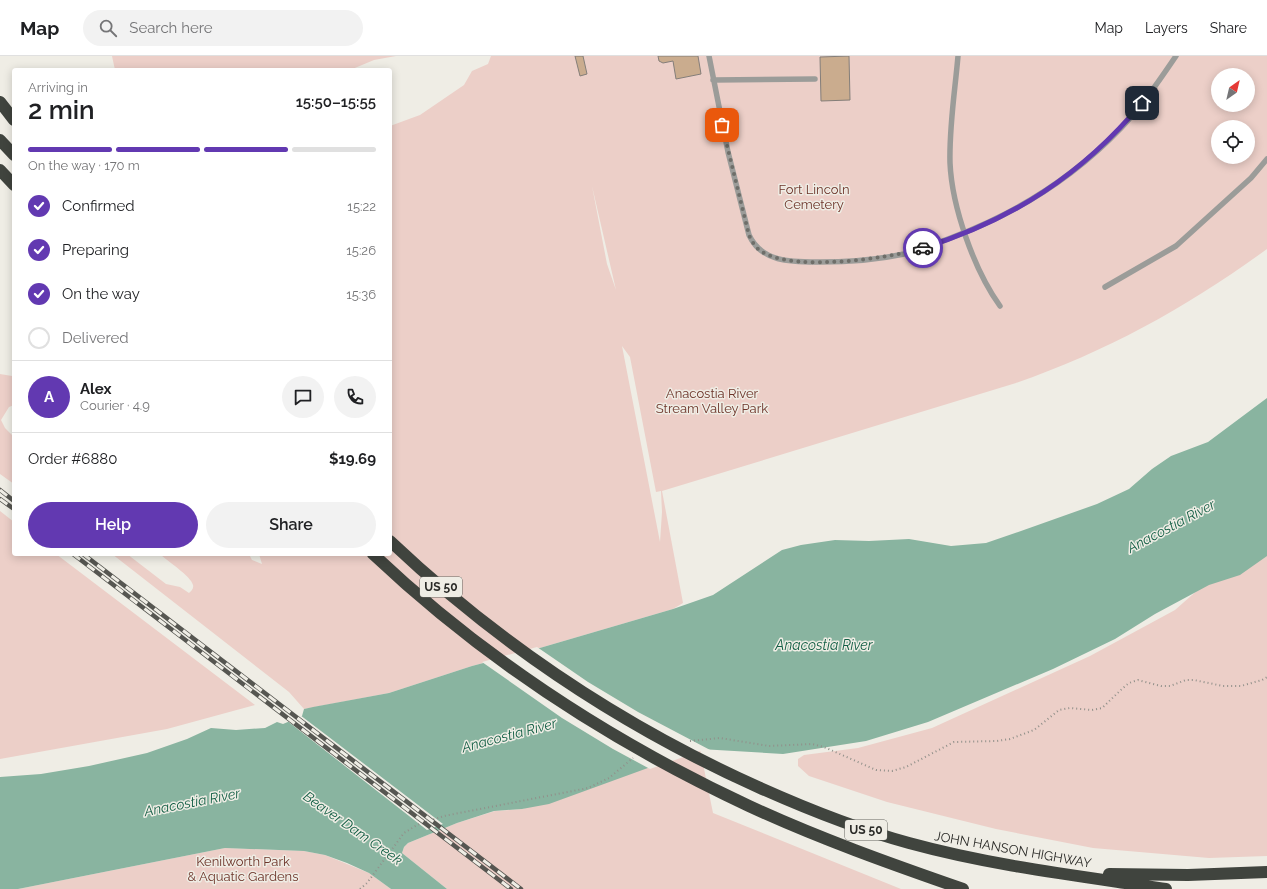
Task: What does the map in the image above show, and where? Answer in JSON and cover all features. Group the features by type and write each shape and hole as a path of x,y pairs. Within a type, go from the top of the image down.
{"highway":[{"path":"0,102 12,117"},
{"path":"0,113 12,126"},
{"path":"0,140 12,153"},
{"path":"0,171 12,183"},
{"name":"JOHN HANSON HIGHWAY","path":"392,543 439,585 495,631 552,672 616,713 725,772 792,802 872,832 943,852 1014,866 1166,889"},
{"name":"US 50","path":"375,556 472,639 541,688 632,745 697,780 750,806 801,828 963,889"},
{"path":"1014,866 1142,875 1207,875 1267,872"}],"lane":[{"path":"709,56 727,146 749,235 753,244 763,253 772,257 791,261 837,262 865,260 905,254 965,233 1004,216 1032,200 1059,183 1083,164 1122,127 1163,76 1176,56"},
{"path":"958,56 950,143 950,164 957,204 965,233 986,286 1000,306"},
{"path":"714,80 815,79"},
{"path":"1105,287 1176,246 1252,178 1267,159"}],"path":[{"path":"688,741 720,738 769,746 812,744 824,747 876,770 892,771 906,766 954,742 997,741 1010,739 1034,730 1059,710 1070,708 1092,710 1102,708 1129,683 1138,680 1161,686 1170,686 1186,680 1194,680 1223,686 1241,686 1267,677"},
{"path":"360,889 367,883 404,833 416,825 444,816 588,788 609,778 635,756"}],"green space":[{"path":"112,56 396,56 374,60 355,68 115,68"},
{"path":"491,56 1267,56 1267,249 1207,290 1147,325 1084,356 1050,370 1016,383 662,491 683,603 673,609 533,650 472,666 389,693 304,709 289,692 115,556 130,556 166,584 180,587 189,593 193,588 191,581 184,573 163,556 250,556 252,560 262,564 260,556 392,556 392,125 420,115 464,85 472,71 488,64","holes":["592,186 616,290 607,264","622,346 630,357 656,492 661,491 662,512 660,542"]},
{"path":"0,374 12,376 12,406 9,407 1,420 5,428 12,435 12,483 0,474"},
{"path":"0,511 12,520 12,556 59,556 255,705 167,729 0,759"},
{"path":"1267,529 1267,856 1209,858 1093,848 996,829 887,802 809,776 798,766 798,759 804,755 858,748 932,728 1090,656 1175,610"},
{"path":"700,749 713,813 901,889 447,889 402,853 404,847 408,843 457,823 495,811 522,809"},
{"name":"Kenilworth Park & Aquatic Gardens","path":"225,848 304,851 325,855 369,873 391,889 18,889"}],"water":[{"name":"Anacostia River","path":"1267,398 1267,556 1240,575 1209,585 1155,614 1115,639 1053,669 928,722 866,741 783,754 700,749 549,804 522,809 494,811 457,823 408,843 404,847 402,853 447,889 391,889 369,873 347,863 325,855 304,851 225,848 18,889 0,889 0,777 41,774 89,766 147,753 187,739 211,728 236,730 265,728 277,722 283,724 302,716 304,709 389,693 472,666 533,650 673,609 713,595 782,550 801,545 835,540 869,541 909,539 951,546 986,543 1097,504 1129,489 1152,469 1171,456 1208,442"}],"pier":[{"path":"537,647 588,682 638,712 712,751 700,751 650,769 613,749 562,718 482,662"},
{"path":"300,715 443,824 427,830 286,720"}],"building":[{"path":"575,56 583,56 587,74 580,76"},
{"path":"658,56 698,56 701,74 676,79 673,61 663,63 659,61"},
{"path":"849,56 850,100 821,101 820,57"}],"railway":[{"path":"0,490 12,499"},
{"path":"0,499 12,508"},
{"path":"76,556 511,889"},
{"path":"86,556 521,889"}],"way so far":[{"path":"722,125 749,235 753,244 763,253 772,257 791,261 837,262 905,254 923,248"}],"route":[{"path":"923,248 973,230 1004,216 1059,183 1104,145 1122,127 1142,103"}],"park label":[{"name":"Fort Lincoln Cemetery","path":"814,196"},
{"name":"Anacostia River Stream Valley Park","path":"712,400"}],"water label":[{"name":"Beaver Dam Creek","path":"353,828"}]}
